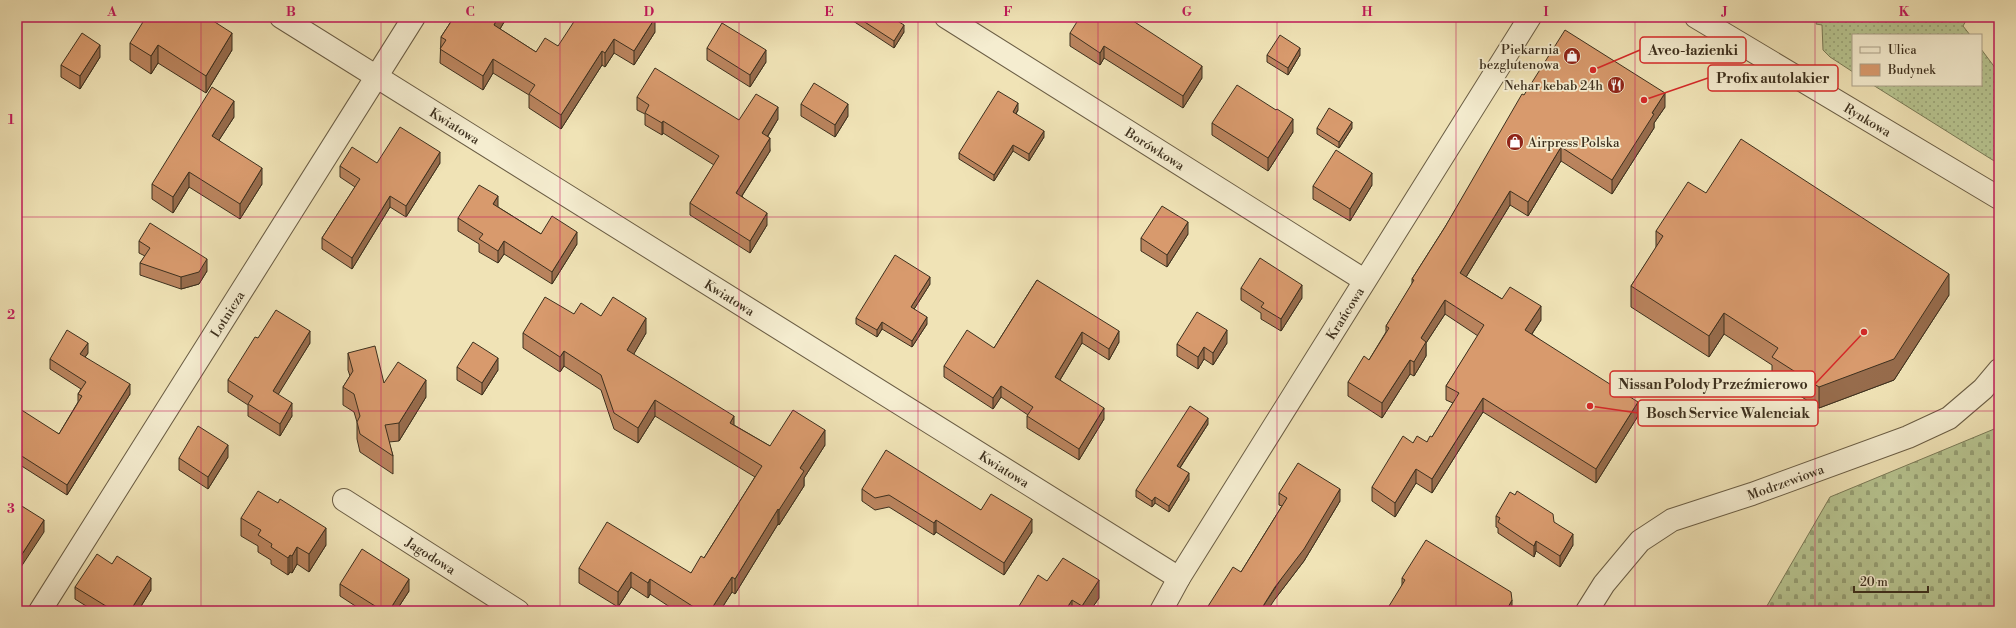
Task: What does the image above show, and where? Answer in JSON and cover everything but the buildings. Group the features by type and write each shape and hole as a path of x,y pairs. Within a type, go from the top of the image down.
{"street":[{"name":"Kwiatowa","path":"281,17 1179,578"},
{"name":"Lotnicza","path":"40,611 414,17"},
{"name":"Borówkowa","path":"946,17 1364,280"},
{"name":"Krańcowa","path":"1161,611 1179,578 1364,280 1530,17"},
{"name":"Rynkowa","path":"1696,17 1999,198"},
{"name":"Modrzewiowa","path":"1587,611 1604,584 1640,540 1672,520 1752,494 1908,438 1949,418 1983,389 1999,370"},
{"name":"Jagodowa","path":"344,500 518,611"}],"green space":[{"path":"1819,17 1968,17 1963,26 1969,34 1852,34 1852,71 1830,57 1823,50 1822,25 1816,24"},
{"path":"1982,50 1999,73 1999,164 1875,86 1982,86"},
{"path":"1999,427 1999,611 1764,611 1830,497"}],"place":[{"name":"Piekarnia bezglutenowa","path":"1572,56"},
{"name":"Aveo-łazienki","path":"1593,70"},
{"name":"Nehar kebab 24h","path":"1616,85"},
{"name":"Profix autolakier","path":"1644,100"},
{"name":"Airpress Polska","path":"1515,142"},
{"name":"Nissan Polody Przeźmierowo","path":"1864,332"},
{"name":"Bosch Service Walenciak","path":"1590,406"}]}
